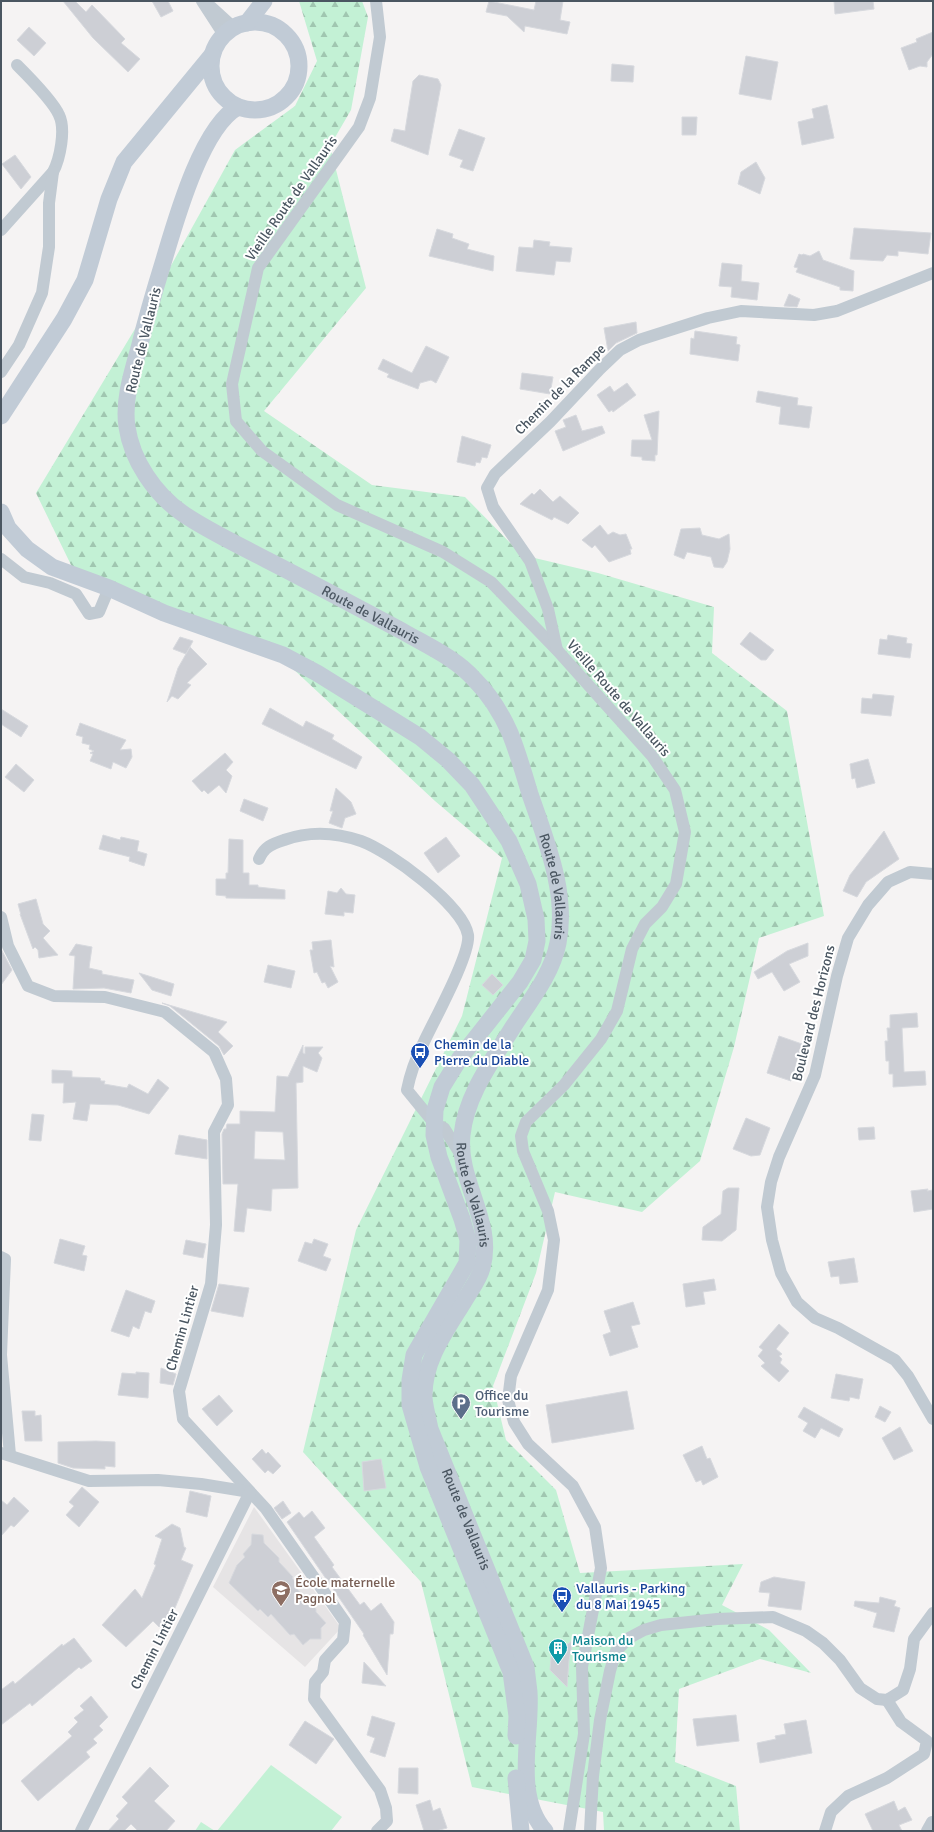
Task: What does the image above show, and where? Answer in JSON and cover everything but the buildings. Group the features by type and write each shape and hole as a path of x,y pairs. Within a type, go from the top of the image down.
{"main road":[{"path":"2,410 64,319 85,280 109,199 124,162 212,55 217,44 264,1"},
{"path":"272,1 272,25"},
{"path":"212,55 211,71 216,86 225,98 238,107 254,110 269,108 282,101 292,90 298,76 299,60 294,46 285,34 272,25 260,22 235,28"},
{"name":"Route de Vallauris","path":"238,107 230,111 221,121 205,147 182,203 152,298 129,384 126,423 132,447 142,469 160,492 181,512 228,539 438,651 474,677 492,702 509,731 554,869 560,906 558,942 548,972 478,1082 467,1110 462,1134 461,1155 465,1175 480,1215 486,1248 482,1272 441,1338 432,1357 425,1377 424,1400 430,1429 526,1667 529,1692 526,1770 529,1798 533,1813 545,1831"},
{"name":"Route de Vallauris","path":"1,512 8,528 27,549 52,567 109,588 164,613 283,655 318,673 420,737 448,760 472,785 509,841 528,884 536,919 537,941 533,960 520,982 460,1058 442,1087 435,1110 434,1135 439,1157 462,1219 468,1240 467,1263 414,1355 410,1380 410,1405 428,1468 511,1672 517,1716 515,1762 520,1831"}],"street":[{"path":"203,1 235,28"},
{"name":"Vieille Route de Vallauris","path":"376,1 380,37 370,98 359,127 258,268 232,384 236,421 262,451 337,505 443,552 491,582 557,650 652,756 675,790 685,832 676,884 662,907 645,924 632,949 617,1011 601,1039 569,1079 526,1122 521,1136 523,1151 548,1211 554,1240 548,1290 511,1376 508,1400 514,1422 528,1444 572,1486 595,1527 601,1568 582,1667 584,1734 569,1831"},
{"path":"1,230 53,172 57,164 62,135 60,115 39,88 17,65"},
{"path":"1,372 19,345 42,292 49,247 49,203 53,172"},
{"name":"Chemin de la Rampe","path":"557,650 548,609 530,562 493,507 487,488 495,474 550,422 620,350 639,340 708,318 741,311 814,315 837,311 933,273"},
{"path":"1,559 24,577 50,583 76,594 89,614 99,612 109,588"},
{"path":"259,859 262,850 272,844 289,838 315,833 339,835 361,841 384,852 442,897 459,915 468,936 466,948 450,989 422,1046 408,1090 434,1123 444,1128 461,1155"},
{"name":"Boulevard des Horizons","path":"933,874 910,872 888,882 868,904 848,938 837,976 815,1076 777,1164 771,1182 767,1207 772,1240 781,1272 797,1302 815,1318 838,1328 895,1360 908,1376 933,1419"},
{"name":"Chemin Lintier","path":"1,917 8,946 28,986 54,996 105,997 165,1012 214,1052 226,1079 228,1105 214,1132 216,1225 211,1284 179,1392 183,1419 250,1492 81,1831"},
{"path":"1,1257 5,1259 1,1355 6,1454 89,1481 158,1480 201,1484 250,1492 266,1509 346,1622 343,1640 325,1660 323,1672 315,1682 314,1699 380,1790 386,1808 387,1821 377,1831"},
{"path":"590,1831 593,1776 600,1720 610,1671 616,1651 629,1638 644,1630 668,1624 717,1619 773,1617 806,1630 823,1643 840,1660 860,1688 877,1699 887,1700 903,1690 910,1669 914,1639 933,1613"},
{"path":"825,1831 830,1812 848,1796 887,1778 924,1754 926,1741 902,1722 887,1700"}],"shaded area":[{"name":"École maternelle Pagnol","path":"254,1507 341,1628 305,1667 213,1587"}],"green space":[{"path":"299,1 362,1 368,17 351,110 330,146 366,288 264,411 372,485 465,497 522,555 598,573 714,607 712,653 787,711 824,916 759,938 734,1047 700,1161 642,1212 555,1192 536,1273 493,1386 506,1440 556,1490 580,1573 743,1564 722,1605 769,1630 811,1673 760,1659 679,1689 675,1762 736,1786 740,1831 604,1831 603,1812 472,1787 421,1582 303,1452 356,1230 462,1016 502,858 435,801 291,667 72,567 36,493 147,309 235,150 295,106 317,61"},
{"path":"271,1765 342,1817 331,1831 217,1831"},
{"path":"201,1822 215,1831 195,1831"}],"place":[{"name":"Chemin de la Pierre du Diable","path":"420,1069"},
{"name":"Office du Tourisme","path":"461,1420"},
{"name":"École maternelle Pagnol","path":"281,1607"},
{"name":"Vallauris - Parking du 8 Mai 1945","path":"562,1613"},
{"name":"Maison du Tourisme","path":"558,1665"}]}
